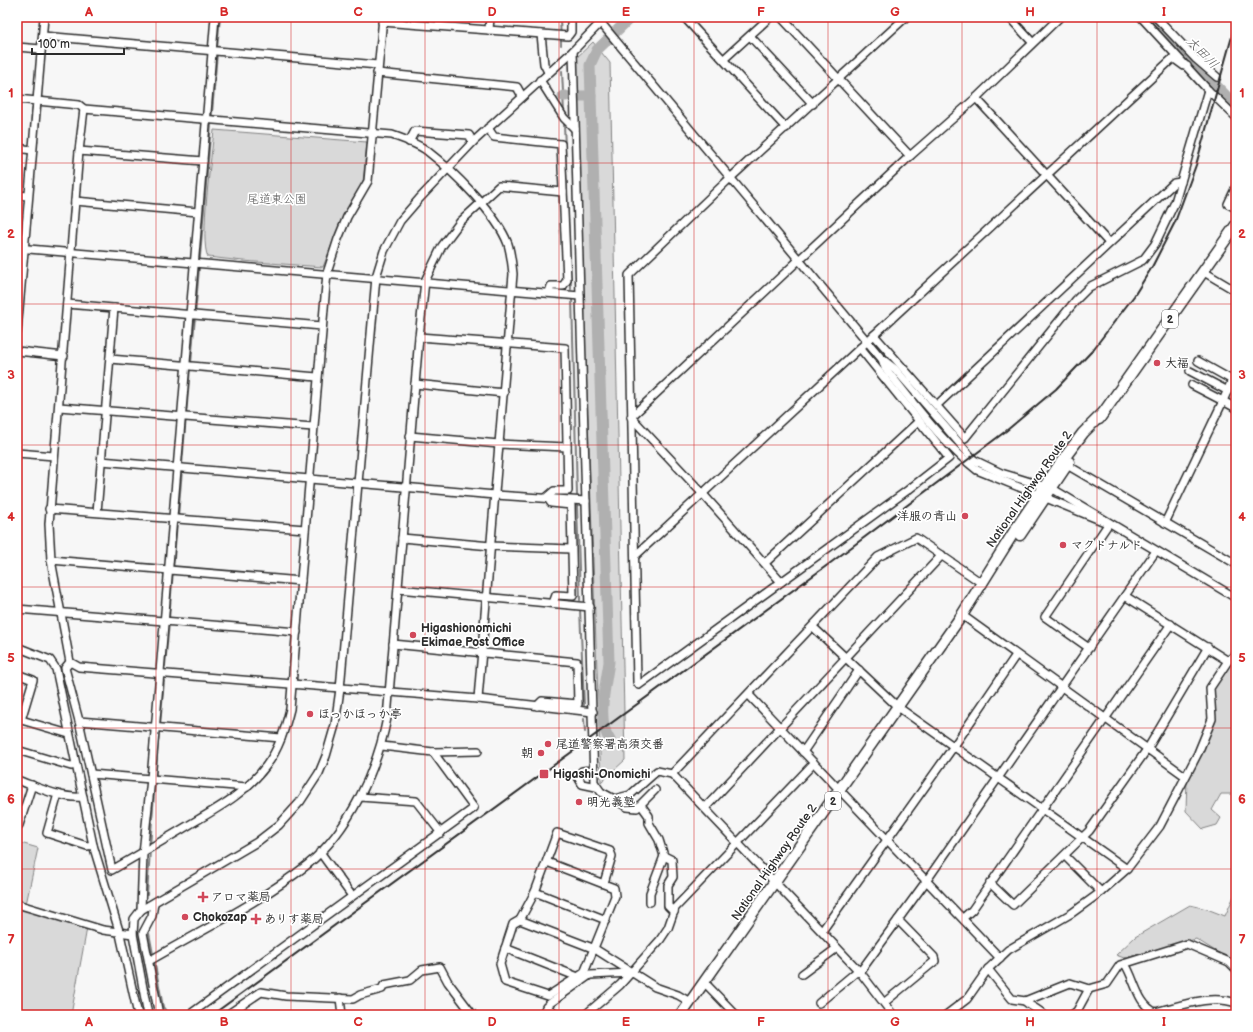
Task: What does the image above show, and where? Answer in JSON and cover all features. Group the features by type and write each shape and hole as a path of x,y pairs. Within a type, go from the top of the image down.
{"highway":[{"name":"National Highway Route 2","path":"681,1015 705,983 774,882 841,790 962,615 983,584 1000,553 1067,465 1236,225"},
{"name":"National Highway Route 2","path":"1046,492 1083,434 1102,414"}],"street":[{"path":"17,332 21,248 28,196 44,17"},
{"path":"141,910 154,779 160,674 167,621 198,263 198,212 216,51 214,17"},
{"path":"489,30 490,17"},
{"path":"65,668 79,721 112,870 229,802 247,787 267,765 281,738 290,709 327,273 347,217 368,181 382,20 568,36 571,32 571,17"},
{"path":"148,1015 133,934 134,919 141,910 258,842 279,825 300,802 319,773 326,756 335,725 340,688 376,277 384,251 400,221 447,169 522,96 573,51 598,20 606,17"},
{"path":"684,17 786,128"},
{"path":"724,59 770,17"},
{"path":"781,17 910,156"},
{"path":"860,348 949,458 908,490 639,685 637,682 629,275 730,178 813,104 906,17"},
{"path":"1009,17 1032,42"},
{"path":"631,418 910,156 976,98 1032,42 1060,17"},
{"path":"1141,17 1208,90 1236,117"},
{"path":"1156,17 1196,59 1217,77"},
{"path":"598,20 867,341 881,358 885,368 959,456 977,470 1046,492 1102,517 1109,523"},
{"path":"541,34 544,64 548,72"},
{"path":"43,36 378,65"},
{"path":"750,36 813,104"},
{"path":"17,47 42,49"},
{"path":"573,51 593,712 593,770 596,787"},
{"path":"635,556 1173,58 1184,66 1187,66"},
{"path":"377,73 517,87 522,96"},
{"path":"540,80 564,118 575,129"},
{"path":"874,335 965,438 1032,354 1089,287 1143,260 1155,244 1175,202 1208,90"},
{"path":"976,98 1109,243"},
{"path":"17,99 79,105 84,109 209,118 373,132 392,135 425,150 447,169 481,203 497,224 508,243 512,259 512,289 478,699"},
{"path":"70,662 51,560 50,509 64,356 79,151 84,109"},
{"path":"488,128 494,137 561,144 567,280 563,286 551,286 549,292"},
{"path":"409,142 415,131 469,135 474,142"},
{"path":"17,148 32,150"},
{"path":"79,151 203,161"},
{"path":"936,405 1174,183 1181,182"},
{"path":"153,959 276,887 308,864 337,834 360,797 382,746 387,718 410,436 425,281 442,246 460,222 499,186 563,192"},
{"path":"1236,187 1228,204 1236,208"},
{"path":"17,195 28,196"},
{"path":"75,201 198,212"},
{"path":"21,248 425,281 580,296"},
{"path":"1204,272 1236,291"},
{"path":"67,304 322,326"},
{"path":"97,512 114,308"},
{"path":"419,336 565,348 568,491 554,491 547,497"},
{"path":"17,351 64,356"},
{"path":"110,359 317,377"},
{"path":"1165,523 1234,381 1198,361"},
{"path":"1190,371 1228,391"},
{"path":"415,384 504,393"},
{"path":"1192,385 1236,408"},
{"path":"59,407 313,427"},
{"path":"631,418 703,494 765,562 781,582"},
{"path":"765,562 919,421"},
{"path":"410,436 499,444 567,447"},
{"path":"17,453 54,456"},
{"path":"102,461 406,486 495,495 547,497 586,501"},
{"path":"1067,465 1236,564"},
{"path":"1046,492 1109,523 1236,598"},
{"path":"547,497 551,503 570,506 573,596 556,595 553,603"},
{"path":"50,509 305,529"},
{"path":"1089,648 1045,617 1109,523"},
{"path":"402,538 491,546 571,549"},
{"path":"672,774 749,695 878,557 916,538 983,584"},
{"path":"820,1003 855,974 860,972 927,880 1156,551"},
{"path":"705,808 847,659 942,555"},
{"path":"51,560 301,581"},
{"path":"398,589 590,607"},
{"path":"1125,596 1228,660"},
{"path":"17,609 297,632"},
{"path":"962,615 1104,719 1148,748 1186,776"},
{"path":"963,918 972,910 1171,624"},
{"path":"813,627 898,707 1127,869"},
{"path":"394,644 577,662 578,704 542,701 537,706"},
{"path":"17,647 50,660 56,669 93,844 120,934 138,1015"},
{"path":"990,884 1013,905 1083,838 1148,748 1208,647"},
{"path":"946,1015 967,999 988,968 1000,958 1019,943 1072,913 1101,892 1127,869 1160,826 1198,753 1212,719 1210,688 1228,660 1236,654"},
{"path":"822,931 954,746 1016,655"},
{"path":"70,662 79,667 389,691 593,712"},
{"path":"56,669 65,668 70,662"},
{"path":"803,752 859,670"},
{"path":"17,674 33,680 19,720 69,734"},
{"path":"749,695 1000,958"},
{"path":"79,721 281,738"},
{"path":"382,746 433,752 478,751"},
{"path":"17,750 72,766 76,765"},
{"path":"189,1015 474,808 433,752"},
{"path":"584,1015 620,985 631,973 668,928 674,912 737,843 814,763"},
{"path":"593,770 582,770 578,777 582,784 596,787 601,792 627,807 637,808 641,806 655,790"},
{"path":"614,799 630,795 657,771 672,774 860,972 893,1015"},
{"path":"91,774 247,787"},
{"path":"17,780 58,794 83,797"},
{"path":"17,824 20,825 32,785"},
{"path":"58,794 47,833 87,846 93,844"},
{"path":"360,797 416,801 441,833"},
{"path":"641,806 649,816 648,823 659,840 664,856 656,882 650,893 650,902"},
{"path":"547,862 604,883 614,888 615,896 595,949 584,973 548,996 505,982 500,964 513,924 520,920 535,892 557,833 610,852 612,856 604,883"},
{"path":"320,852 352,896"},
{"path":"664,856 672,860 674,877 668,885 668,906 674,912"},
{"path":"1065,856 1101,892"},
{"path":"656,882 668,885"},
{"path":"535,892 606,920"},
{"path":"154,903 152,916 143,933 153,959 159,1015"},
{"path":"17,904 120,934 133,934"},
{"path":"520,920 595,949 654,988 678,995 690,1002"},
{"path":"884,1002 935,961 934,957 898,920"},
{"path":"1025,1001 1070,983 1089,989 1107,984 1120,965 1187,944 1229,962 1236,969"},
{"path":"505,948 578,977"},
{"path":"802,974 837,948"},
{"path":"1125,964 1138,994 1151,1010 1155,1012 1207,1000 1229,1001 1236,1003"},
{"path":"227,1015 260,992 353,999 360,995 382,990 384,985 410,980 422,970 440,967 448,982 473,1015"},
{"path":"988,968 1012,999 1025,1001 1041,1014"},
{"path":"541,1015 546,1007 590,975 631,973"},
{"path":"705,983 736,1015"},
{"path":"1072,1015 1077,1011 1089,989"},
{"path":"340,998 342,1015"},
{"path":"546,1007 558,1015"}],"green space":[{"path":"593,42 610,63 625,760 601,782 575,59"},
{"name":"尾道東公園","path":"214,130 367,142 363,182 340,224 323,267 208,257 206,248 205,216"},
{"path":"1236,659 1236,794 1221,794 1212,810 1221,818 1217,825 1203,829 1186,811 1187,778 1203,747 1207,743 1205,739 1213,719 1214,687 1232,661"},
{"path":"17,842 38,848 25,909 87,928 71,1015 17,1015"},
{"path":"1234,896 1236,897 1236,964 1196,939 1124,958 1116,955 1135,937 1190,905 1207,909 1225,916"}],"waterway":[{"path":"217,49 220,17"},
{"path":"560,17 561,45"},
{"path":"610,740 606,732 603,713 604,691 609,662 590,65 597,50 631,17"},
{"name":"大田川","path":"1150,17 1236,106"},
{"path":"191,364 217,53"},
{"path":"562,71 564,113"},
{"path":"577,96 591,96"},
{"path":"564,124 571,289"},
{"path":"572,297 577,495"},
{"path":"182,465 190,368"},
{"path":"178,517 182,470"},
{"path":"577,505 580,600"},
{"path":"169,619 177,522"},
{"path":"580,609 584,705"},
{"path":"165,666 169,623"},
{"path":"160,726 164,681"},
{"path":"584,719 585,732"},
{"path":"150,846 159,730"},
{"path":"147,895 150,850"},
{"path":"148,928 163,1007 169,1015"}],"railway":[{"path":"212,1015 833,561 1006,431 1056,389 1092,351 1134,296 1152,267 1175,222 1196,165 1236,22"}],"place":[{"name":"大福","path":"1157,363"},
{"name":"洋服の青山","path":"965,516"},
{"name":"マクドナルド","path":"1063,545"},
{"name":"Higashionomichi Ekimae Post Office","path":"413,635"},
{"name":"ほっかほっか亭","path":"310,714"},
{"name":"尾道警察署高須交番","path":"548,744"},
{"name":"朝","path":"541,753"},
{"name":"Higashi-Onomichi","path":"544,774"},
{"name":"明光義塾","path":"579,802"},
{"name":"アロマ薬局","path":"203,897"},
{"name":"Chokozap","path":"185,917"},
{"name":"ありす薬局","path":"256,919"}]}
